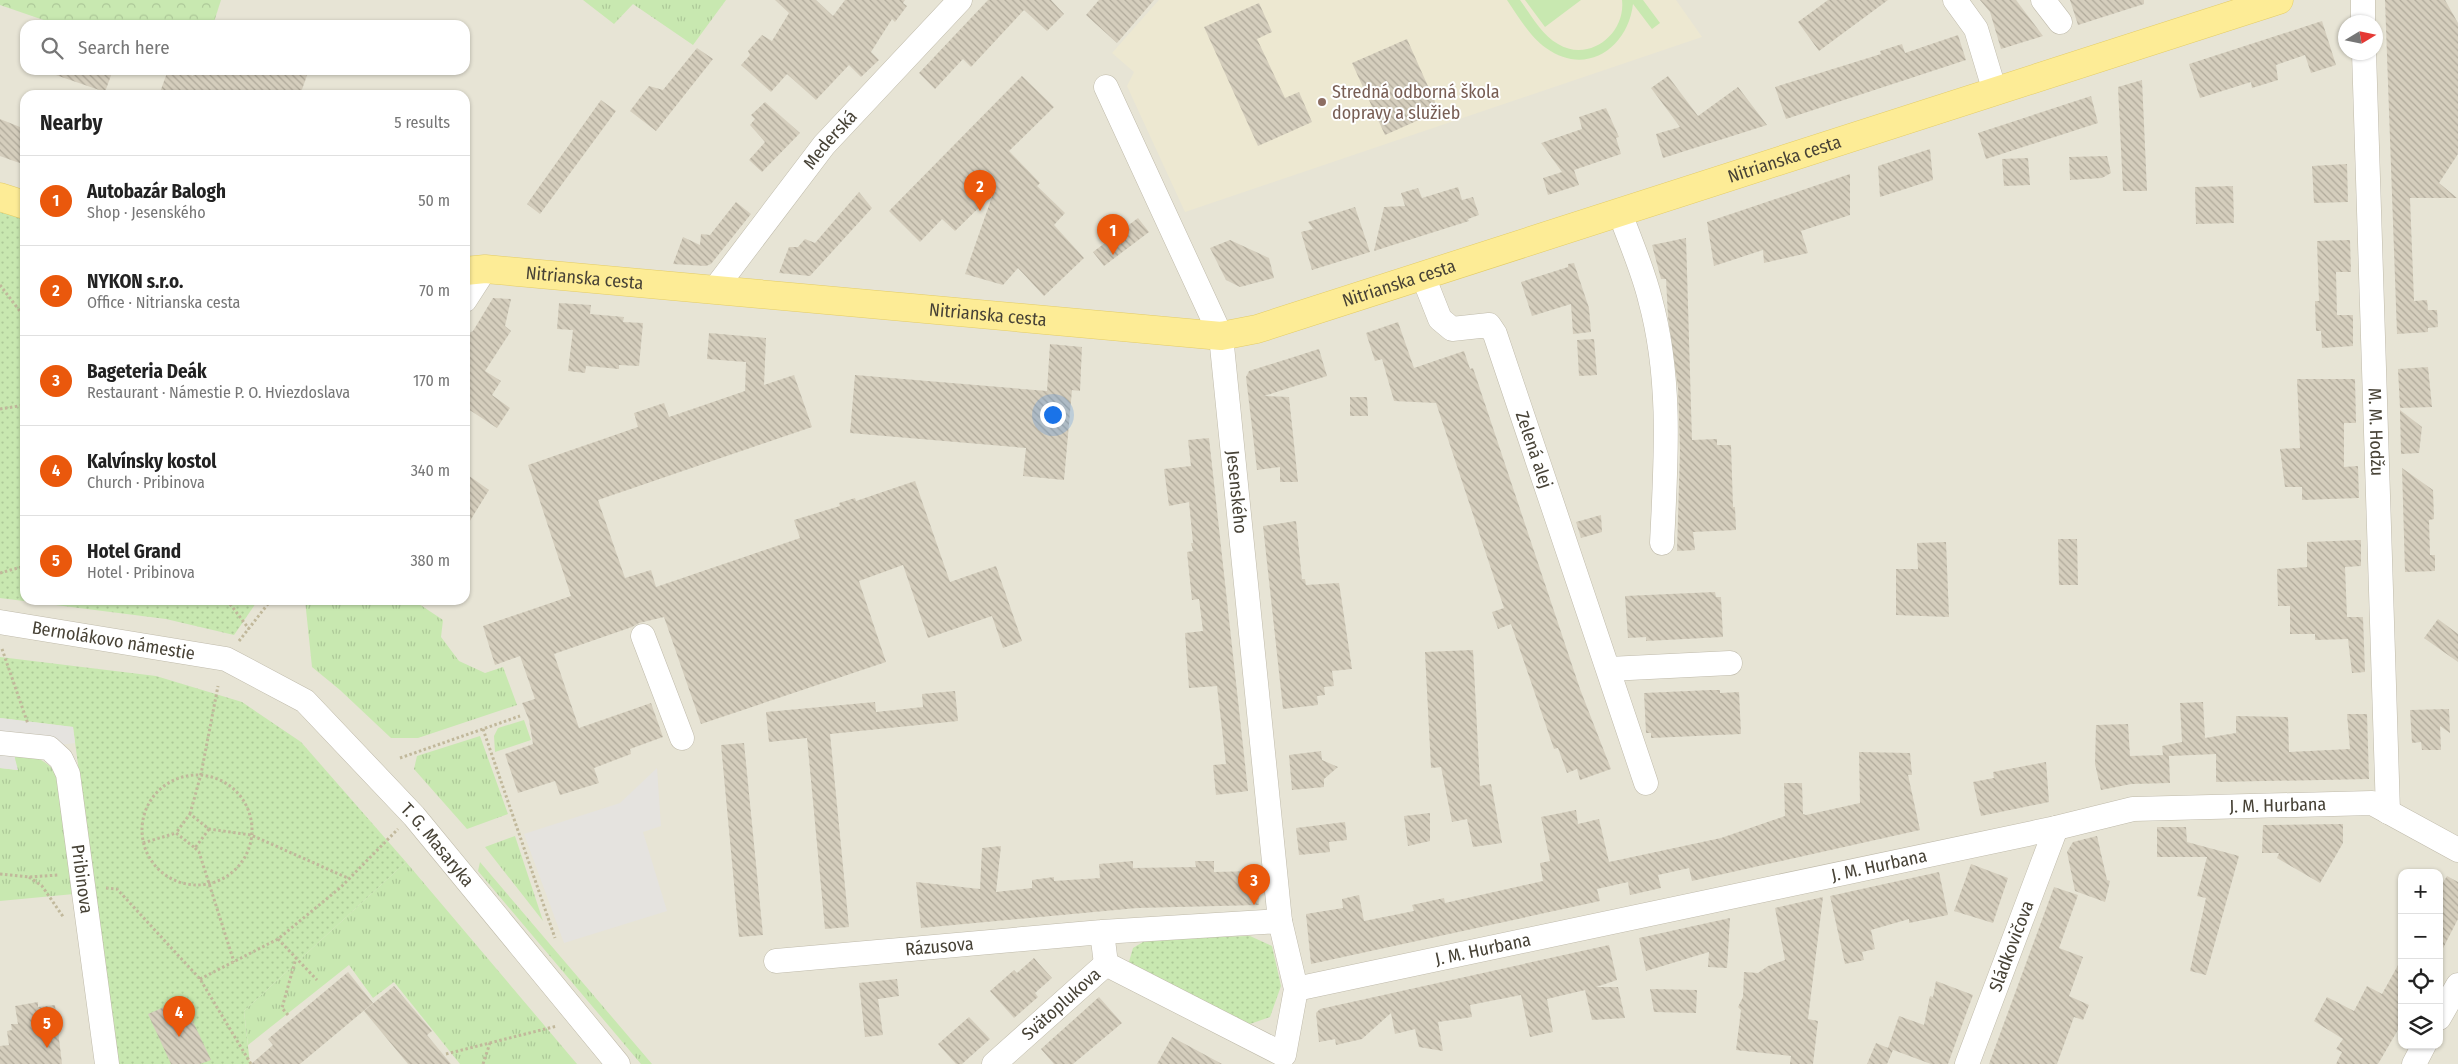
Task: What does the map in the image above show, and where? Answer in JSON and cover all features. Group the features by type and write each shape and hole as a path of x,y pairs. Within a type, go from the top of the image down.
{"main road":[{"name":"Nitrianska cesta","path":"475,270 1221,336 1257,329 2279,0"},
{"path":"0,197 20,203"}],"street":[{"name":"Mederská","path":"714,290 824,145 960,0"},
{"path":"1955,0 1976,29 1995,92"},
{"path":"2043,0 2060,22"},
{"path":"2363,0 2363,15"},
{"name":"M. M. Hodžu","path":"2364,60 2388,812"},
{"name":"Jesenského","path":"1106,87 1221,336 1280,922 1296,989"},
{"path":"1620,213 1650,299 1663,365 1667,432 1662,543"},
{"path":"470,285 475,270"},
{"name":"Zelená alej","path":"1423,276 1440,319 1452,329 1489,325 1495,334 1646,784"},
{"name":"Bernolákovo námestie","path":"0,622 233,650"},
{"path":"643,636 682,738"},
{"name":"T. G. Masaryka","path":"233,650 305,701 414,816 618,1064"},
{"path":"1608,669 1730,663"},
{"name":"Pribinova","path":"0,743 49,748 61,759 68,774 82,884 75,916 107,1064"},
{"name":"J. M. Hurbana","path":"1296,989 2056,828 2133,809 2372,803 2458,850"},
{"name":"Sládkovičova","path":"1967,1064 2056,828"},
{"name":"Rázusova","path":"776,961 1102,932 1280,922"},
{"path":"1102,932 1106,964 1290,1060 1296,989"},
{"name":"Svätoplukova","path":"994,1064 1106,964"},
{"path":"2443,1011 2458,985"},
{"path":"2414,1064 2422,1049"}],"path":[{"path":"0,284 20,311"},
{"path":"0,409 20,405"},
{"path":"0,573 20,567"},
{"path":"232,605 250,629"},
{"path":"233,650 267,605"},
{"path":"2,649 36,747"},
{"path":"143,843 176,833 190,814 218,686"},
{"path":"400,758 520,716"},
{"path":"483,729 555,938"},
{"path":"200,774 216,778 238,793 246,804 250,816 251,835 246,856 228,876 208,884 190,885 165,876 155,867 143,843 143,816 147,804 155,793 177,778 200,774"},
{"path":"190,814 209,829 251,835 350,878"},
{"path":"200,979 278,939 350,878 402,826"},
{"path":"194,848 209,829"},
{"path":"176,833 198,852 234,962"},
{"path":"0,874 29,877 59,875"},
{"path":"29,877 42,886 75,916"},
{"path":"82,884 116,889 200,979 251,1064"},
{"path":"278,939 317,980"},
{"path":"288,1015 282,1008 296,958"},
{"path":"446,1054 557,1026"},
{"path":"483,1064 490,1043"}],"shaded area":[{"path":"0,0 2458,0 2458,1064 0,1064"},
{"name":"Stredná odborná škola dopravy a služieb","path":"1159,0 1676,0 1702,37 1185,212 1127,86 1134,72 1112,53"},
{"path":"0,718 73,727 75,743 13,751 18,770 0,768"},
{"path":"657,768 661,826 643,832 667,911 564,943 524,834 620,803"}],"green space":[{"path":"0,0 221,0 215,20 44,20 0,5"},
{"path":"583,0 726,0 693,45 633,4 614,24"},
{"path":"1507,0 1520,0 1537,24 1552,40 1570,49 1582,50 1593,47 1603,42 1612,34 1622,12 1622,0 1643,0 1660,23 1652,29 1633,4 1623,34 1614,45 1603,53 1590,58 1576,60 1561,56 1540,43 1525,26"},
{"path":"1525,0 1581,0 1545,27"},
{"path":"0,212 20,218 20,601 0,598"},
{"path":"55,605 255,605 234,635 166,619"},
{"path":"306,605 420,605 443,620 441,637 459,661 485,673 503,667 517,705 418,738 391,738 340,690 312,667"},
{"path":"0,657 156,676 242,702 301,742 406,862 244,1011 250,1064 118,1064 73,727 0,718"},
{"path":"524,720 531,740 495,752 494,736 498,728"},
{"path":"480,736 508,814 467,829 414,769 417,756"},
{"path":"13,751 37,758 56,773 74,894 0,901 0,768 17,770"},
{"path":"515,836 543,921 485,847"},
{"path":"406,862 577,1064 460,1064 394,982 373,998 349,965 248,1045 244,1011"},
{"path":"480,862 652,1064 641,1064 478,871"},
{"path":"1250,936 1272,946 1281,986 1270,1017 1247,1025 1128,965 1133,948 1148,939"}],"building":[{"path":"775,0 816,0 833,16 845,0 905,0 903,3 907,6 895,22 892,19 871,52 879,60 861,77 849,65 816,100 787,74 771,92 741,65 750,55 748,51 762,35 772,41 789,13"},
{"path":"988,0 1051,0 1064,14 1047,31 1024,10 971,67 963,59 935,89 919,73"},
{"path":"1099,0 1154,0 1117,43 1086,15"},
{"path":"1828,0 1888,0 1819,51 1798,22"},
{"path":"1980,0 2016,0 2043,36 2001,49 1990,12"},
{"path":"2070,0 2144,0 2144,4 2078,25"},
{"path":"2385,0 2445,0 2458,23 2458,154 2439,183 2457,198 2410,198 2414,301 2427,300 2428,310 2437,310 2438,327 2428,328 2428,332 2397,334"},
{"path":"1259,3 1272,32 1257,39 1285,98 1299,92 1312,122 1258,146 1204,27"},
{"path":"2322,21 2336,65 2311,73 2305,55 2276,65 2278,80 2252,88 2251,82 2200,98 2189,64"},
{"path":"1958,35 1966,60 1786,119 1775,87 1881,54 1880,51 1902,44 1905,53"},
{"path":"1407,39 1439,111 1385,135 1352,63"},
{"path":"697,48 713,59 656,131 630,111 649,86 663,90"},
{"path":"56,75 111,75 106,90 99,90"},
{"path":"166,75 307,75 302,90 161,90"},
{"path":"1022,76 1054,107 1009,151 1040,183 1037,186 1065,213 1054,225 1084,258 1044,296 1018,268 1003,285 965,274 993,194 955,231 942,219 920,242 889,211"},
{"path":"1668,76 1698,116 1738,87 1767,125 1663,158 1656,134 1680,127 1651,88"},
{"path":"2142,80 2147,191 2123,191 2118,87"},
{"path":"2091,96 2098,123 1986,159 1978,133"},
{"path":"601,100 616,111 540,214 527,204"},
{"path":"765,102 800,133 762,172 749,160 765,142 750,125 755,119 751,115"},
{"path":"1606,108 1619,137 1616,138 1621,154 1574,170 1579,185 1548,195 1543,178 1562,172 1541,143 1582,129 1579,117"},
{"path":"0,119 20,127 20,163 0,156"},
{"path":"1930,149 1933,180 1880,197 1878,166"},
{"path":"2107,156 2111,173 2102,178 2070,180 2069,157"},
{"path":"2028,158 2030,185 2004,186 2002,159"},
{"path":"2347,164 2348,202 2314,203 2312,166"},
{"path":"1850,174 1850,215 1801,231 1808,253 1764,263 1763,250 1714,266 1707,222"},
{"path":"2233,186 2234,223 2196,224 2195,187"},
{"path":"1458,187 1462,200 1473,197 1479,215 1468,219 1469,221 1374,251 1384,207 1405,206 1401,193 1418,188 1422,198"},
{"path":"859,192 872,208 810,276 779,273 789,247 798,247 805,239 815,243"},
{"path":"736,202 751,214 711,264 706,266 673,264 683,237 700,245 701,234 710,235"},
{"path":"1355,207 1370,252 1312,270 1301,232 1313,229 1308,222"},
{"path":"1138,218 1149,232 1104,266 1093,252"},
{"path":"1686,238 1692,440 1717,439 1717,445 1731,445 1733,507 1735,507 1736,530 1693,532 1695,550 1677,551 1680,451 1678,388 1668,317 1666,279 1661,279 1652,245"},
{"path":"1230,240 1269,258 1274,278 1240,287 1226,280 1210,248"},
{"path":"2350,240 2351,272 2336,272 2337,315 2353,315 2353,346 2322,348 2321,331 2316,331 2315,301 2319,301 2317,241"},
{"path":"1574,263 1589,308 1591,332 1573,334 1571,304 1532,316 1521,282 1568,267 1568,264"},
{"path":"493,298 511,299 505,326 511,331 485,371 501,381 492,395 510,408 497,428 470,410 470,332 473,331"},
{"path":"559,303 591,305 590,314 624,317 623,322 643,323 639,366 619,365 619,369 586,366 585,373 568,371 573,330 557,329"},
{"path":"1398,322 1414,368 1464,351 1470,369 1473,368 1580,689 1611,769 1580,780 1577,769 1567,773 1558,748 1554,749 1511,624 1498,629 1492,612 1504,608 1436,403 1394,401 1382,359 1375,361 1366,333"},
{"path":"709,333 766,338 764,385 794,375 812,427 598,500 625,578 651,570 656,587 800,538 794,520 840,506 839,503 855,498 856,501 915,481 950,582 996,566 1022,641 1003,648 992,616 928,638 903,565 859,581 886,662 701,724 664,617 639,623 554,654 579,728 651,703 663,737 630,749 631,754 594,768 599,783 560,795 555,781 518,793 505,754 533,744 529,720 522,703 535,699 520,656 495,665 483,626 571,596 528,465 638,427 634,413 664,403 669,417 745,391 746,362 707,359"},
{"path":"1594,339 1597,375 1579,376 1577,340"},
{"path":"1050,344 1082,347 1080,391 1072,390 1064,480 1023,476 1026,448 850,433 855,375 1047,391"},
{"path":"1319,349 1327,376 1264,396 1289,397 1298,482 1280,482 1280,467 1257,470 1246,377 1249,371"},
{"path":"2428,367 2432,407 2400,408 2398,369"},
{"path":"2297,379 2355,379 2356,423 2344,423 2344,467 2358,466 2359,498 2302,500 2302,487 2285,487 2280,449 2300,448"},
{"path":"1350,397 1367,397 1368,416 1350,416"},
{"path":"2400,410 2422,427 2419,453 2401,454"},
{"path":"1209,438 1248,791 1216,795 1213,765 1226,764 1217,686 1189,688 1185,633 1203,631 1199,599 1192,600 1187,552 1193,551 1189,502 1169,506 1164,469 1191,466 1188,440"},
{"path":"2402,468 2433,490 2434,519 2429,520 2430,555 2435,555 2435,571 2405,572"},
{"path":"470,477 489,490 470,521"},
{"path":"1601,515 1602,532 1581,538 1576,522"},
{"path":"1296,521 1302,579 1305,579 1306,585 1339,583 1352,669 1332,671 1334,686 1324,687 1325,695 1317,696 1318,705 1283,709 1263,526"},
{"path":"2058,539 2077,539 2078,585 2059,585"},
{"path":"2361,540 2361,566 2345,567 2347,617 2363,617 2365,672 2352,673 2348,639 2315,640 2315,634 2290,634 2290,606 2278,606 2277,569 2307,567 2307,542"},
{"path":"1946,542 1949,617 1896,615 1896,569 1918,569 1917,543"},
{"path":"1715,592 1716,597 1721,597 1723,637 1646,641 1646,637 1628,638 1625,596"},
{"path":"2438,619 2458,634 2458,662 2424,638"},
{"path":"1473,650 1480,786 1491,784 1502,843 1473,847 1467,819 1452,822 1441,767 1431,768 1425,652"},
{"path":"1720,690 1720,693 1739,692 1741,734 1651,738 1651,733 1646,733 1644,693"},
{"path":"955,691 958,721 830,734 849,927 825,929 807,738 769,742 766,712 875,702 876,712 923,707 922,694"},
{"path":"2203,702 2205,738 2236,733 2236,716 2288,717 2289,752 2350,749 2347,714 2367,714 2369,779 2216,782 2216,754 2169,756 2170,783 2131,784 2101,790 2095,764 2096,725 2128,724 2130,756 2163,755 2162,746 2182,742 2180,703"},
{"path":"2449,709 2450,733 2440,726 2441,750 2422,750 2421,742 2412,743 2410,710"},
{"path":"744,743 763,935 739,937 721,745"},
{"path":"1321,751 1322,760 1338,767 1324,779 1324,787 1292,790 1289,755"},
{"path":"1859,752 1910,753 1912,775 1908,775 1920,830 1692,881 1689,868 1658,875 1661,888 1630,895 1628,882 1597,889 1600,901 1311,964 1306,914 1343,908 1342,899 1359,895 1364,921 1414,911 1412,905 1444,898 1445,903 1543,881 1540,863 1550,861 1541,817 1576,810 1578,824 1599,819 1609,862 1721,838 1785,816 1784,783 1802,783 1803,814 1806,815 1860,803"},
{"path":"2046,762 2049,802 1981,816 1973,782 1994,778 1993,772"},
{"path":"1430,813 1430,841 1408,846 1404,816"},
{"path":"1345,822 1347,840 1329,842 1330,852 1299,855 1296,828"},
{"path":"2343,824 2343,843 2320,883 2277,858 2279,853 2262,853 2263,825"},
{"path":"2157,827 2186,827 2187,842 2239,856 2206,975 2190,971 2206,898 2197,896 2207,857 2157,857"},
{"path":"2097,836 2107,880 2110,881 2105,902 2075,891 2067,852 2073,842"},
{"path":"1001,846 996,892 1032,888 1032,880 1054,877 1054,881 1100,878 1099,864 1133,861 1133,868 1196,867 1195,861 1214,861 1214,872 1256,871 1259,905 1137,908 921,928 916,882 980,889 982,848"},
{"path":"1971,864 2008,878 1993,923 1954,911"},
{"path":"1939,872 1948,915 1909,923 1909,919 1871,930 1875,949 1862,952 1864,960 1845,964 1830,896"},
{"path":"2447,876 2458,882 2458,919 2443,948 2443,914 2443,882"},
{"path":"2054,887 2078,895 2059,948 2083,957 2069,996 2089,1005 2083,1020 2074,1017 2057,1064 1989,1064"},
{"path":"1823,897 1808,1019 1818,1021 1813,1064 1790,1064 1791,1056 1736,1050 1741,1010 1738,1007 1743,997 1744,972 1758,973 1768,966 1785,960 1775,908"},
{"path":"1730,918 1727,968 1708,967 1709,952 1646,971 1639,938"},
{"path":"1609,945 1617,980 1596,987 1618,987 1625,1018 1592,1020 1585,990 1547,999 1553,1032 1530,1037 1521,995 1470,1005 1472,1017 1438,1022 1443,1051 1419,1047 1415,1029 1395,1034 1391,1013 1362,1039 1336,1045 1335,1039 1319,1042 1316,1013 1320,1009"},
{"path":"1034,958 1052,978 1035,993 1038,997 1014,1018 990,991 1014,970 1017,973"},
{"path":"2398,965 2398,1030 2378,1064 2336,1064 2342,1052 2336,1049 2343,1039 2314,1021 2327,997 2354,1011 2367,986 2382,994"},
{"path":"348,972 373,1003 300,1064 251,1064 273,1045 268,1039"},
{"path":"897,979 899,996 878,999 883,1035 865,1037 859,983"},
{"path":"1936,981 1973,995 1948,1064 1931,1064 1888,1048 1899,1016 1924,1025 1930,996 1933,997"},
{"path":"394,986 432,1031 427,1035 451,1064 408,1064 364,1011"},
{"path":"1650,989 1697,990 1696,1013 1654,1012"},
{"path":"1099,997 1122,1023 1073,1064 1054,1064 1041,1049"},
{"path":"183,999 211,1060 200,1064 171,1064 148,1014"},
{"path":"38,1002 38,1007 55,1005 62,1064 0,1064 0,1046 9,1045 7,1031 12,1030 11,1024 18,1024 15,1006"},
{"path":"969,1017 990,1039 962,1064 956,1064 938,1044"},
{"path":"1172,1037 1222,1064 1157,1064"},
{"path":"1876,1043 1893,1050 1887,1064 1867,1064"}],"place":[{"name":"Stredná odborná škola dopravy a služieb","path":"1322,102"},
{"name":"NYKON s.r.o.","path":"980,211"},
{"name":"Autobazár Balogh","path":"1113,255"},
{"name":"Bageteria Deák","path":"1254,905"},
{"name":"Kalvínsky kostol","path":"179,1037"},
{"name":"Hotel Grand","path":"47,1048"}]}
